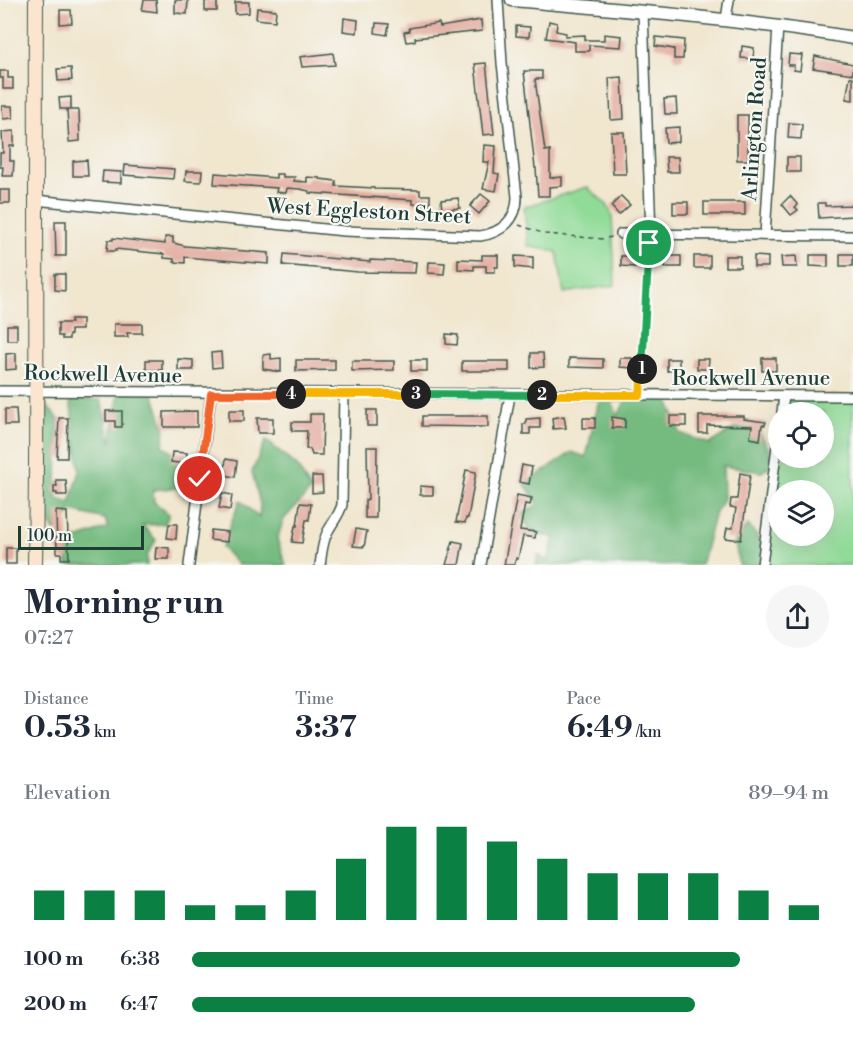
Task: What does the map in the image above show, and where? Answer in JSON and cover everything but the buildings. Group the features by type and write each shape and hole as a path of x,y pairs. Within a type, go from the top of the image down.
{"main road":[{"path":"35,565 38,392 35,200 36,0"}],"street":[{"name":"West Eggleston Street","path":"35,200 344,231 480,236 494,233 512,218 517,197 502,63 498,0"},
{"path":"512,0 726,19 853,38"},
{"path":"726,19 729,0"},
{"path":"643,12 650,239"},
{"name":"Arlington Road","path":"765,235 778,26"},
{"path":"621,234 650,239 765,235 853,236"},
{"name":"Rockwell Avenue","path":"0,391 853,396"},
{"path":"189,565 211,394"},
{"path":"320,565 322,545 342,505 344,394"},
{"path":"480,565 510,395"},
{"path":"783,402 784,396"},
{"path":"762,565 774,468"}],"path":[{"path":"519,225 545,234 603,239 621,234"},
{"path":"640,395 650,239"}],"green space":[{"path":"587,187 607,205 612,215 615,285 564,293 557,252 528,246 524,207"},
{"path":"119,392 153,393 165,430 163,445 196,471 184,487 153,490 154,502 169,514 165,524 142,525 156,540 147,555 147,565 67,565 68,542 108,528 105,519 72,511 54,531 36,497 41,399 58,419 57,499 70,503 80,471 70,399 101,400 111,442"},
{"path":"600,395 609,395 618,416 628,395 667,396 680,433 710,444 735,428 758,429 768,448 768,467 762,472 723,466 724,499 714,516 701,565 536,565 538,555 548,561 554,537 532,534 522,515 538,504 525,484 572,452 586,457"},
{"path":"784,396 853,396 853,565 767,565 769,546 834,546 834,480 775,480 776,468 834,468 834,402 783,402"},
{"path":"266,440 297,466 311,490 284,519 277,539 286,565 238,565 222,547 240,500 259,518 260,504 252,472"},
{"path":"748,525 764,545 762,565 739,565 735,542"}],"route":[{"path":"200,479 211,394 640,395 649,243"}]}
